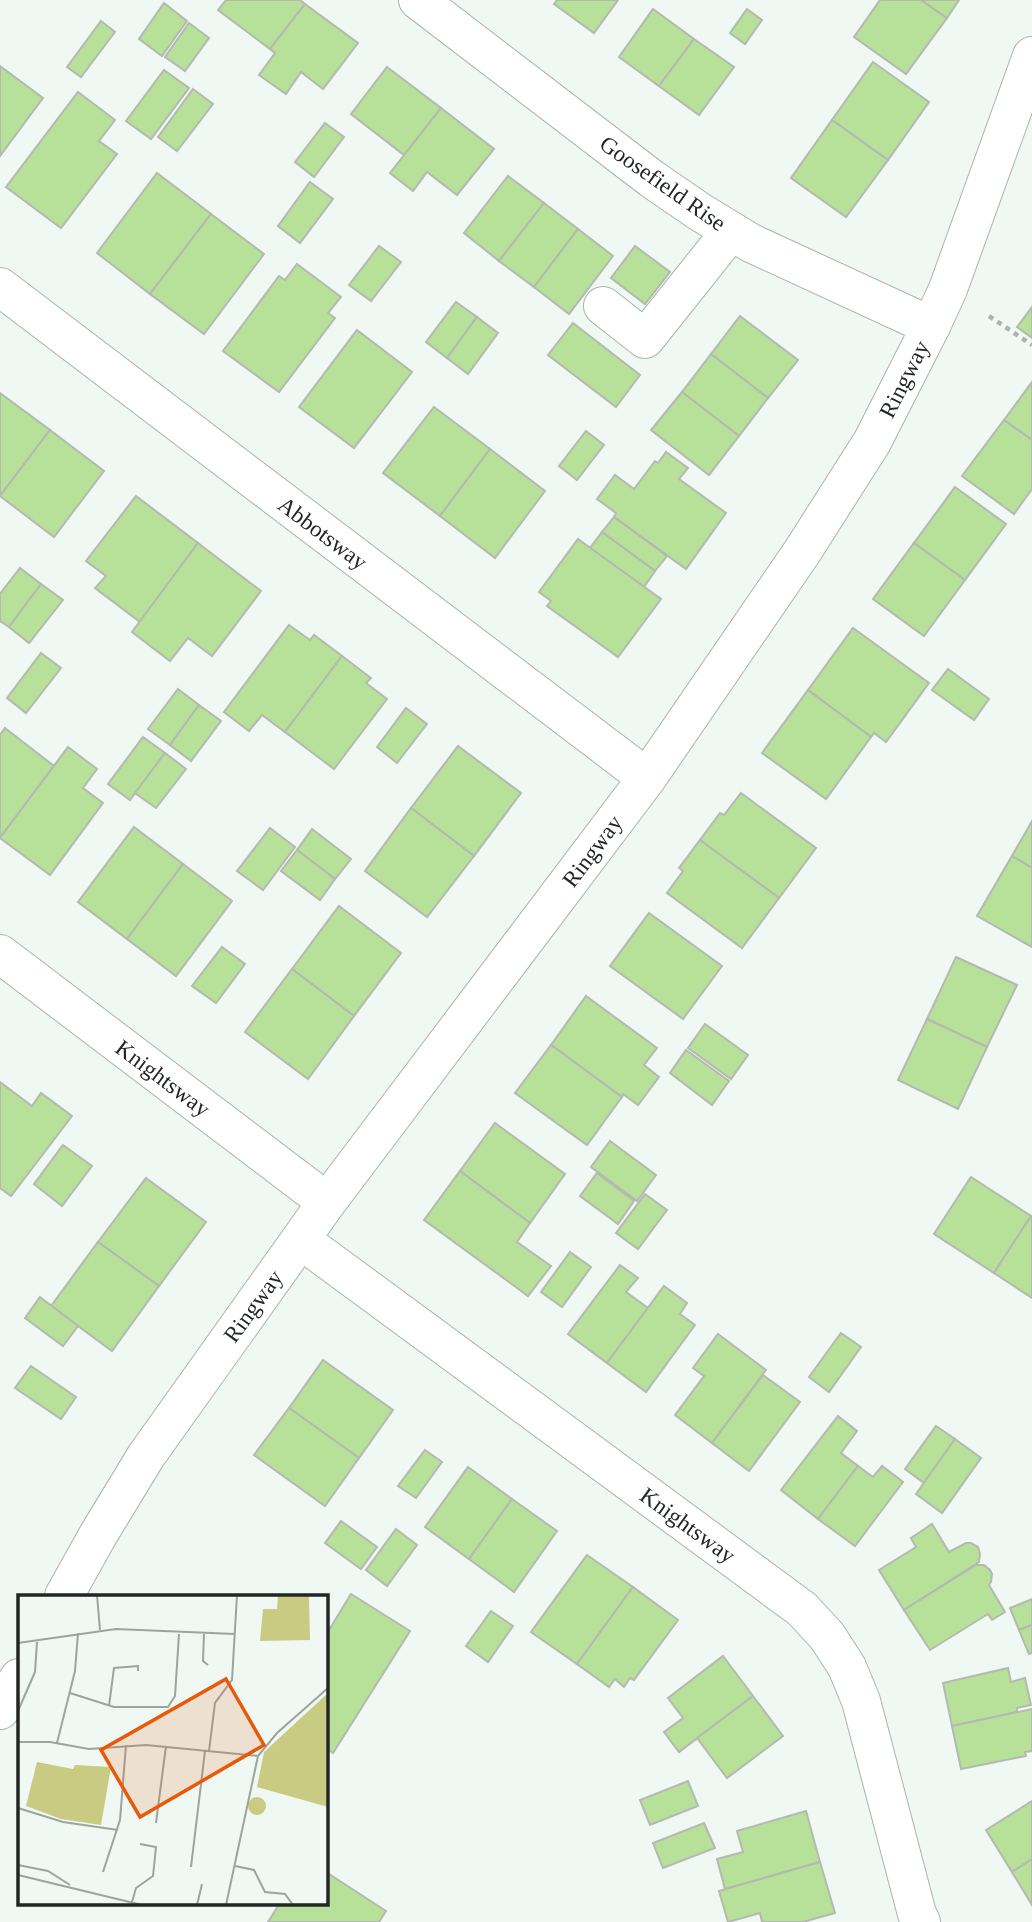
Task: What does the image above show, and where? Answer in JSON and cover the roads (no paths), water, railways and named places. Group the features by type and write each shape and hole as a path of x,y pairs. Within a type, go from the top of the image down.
{"street":[{"name":"Goosefield Rise","path":"418,0 652,179 700,212 751,243 931,326"},
{"name":"Ringway","path":"65,1595 97,1535 146,1456 327,1202 647,778 802,552 865,453 931,326 953,276 1032,56"},
{"path":"603,306 645,340 731,231"},
{"name":"Abbotsway","path":"0,288 647,778"},
{"name":"Knightsway","path":"0,954 327,1202"},
{"name":"Knightsway","path":"301,1240 802,1609 827,1636 846,1667 861,1702 921,1922"},
{"path":"0,1710 18,1680"}]}
